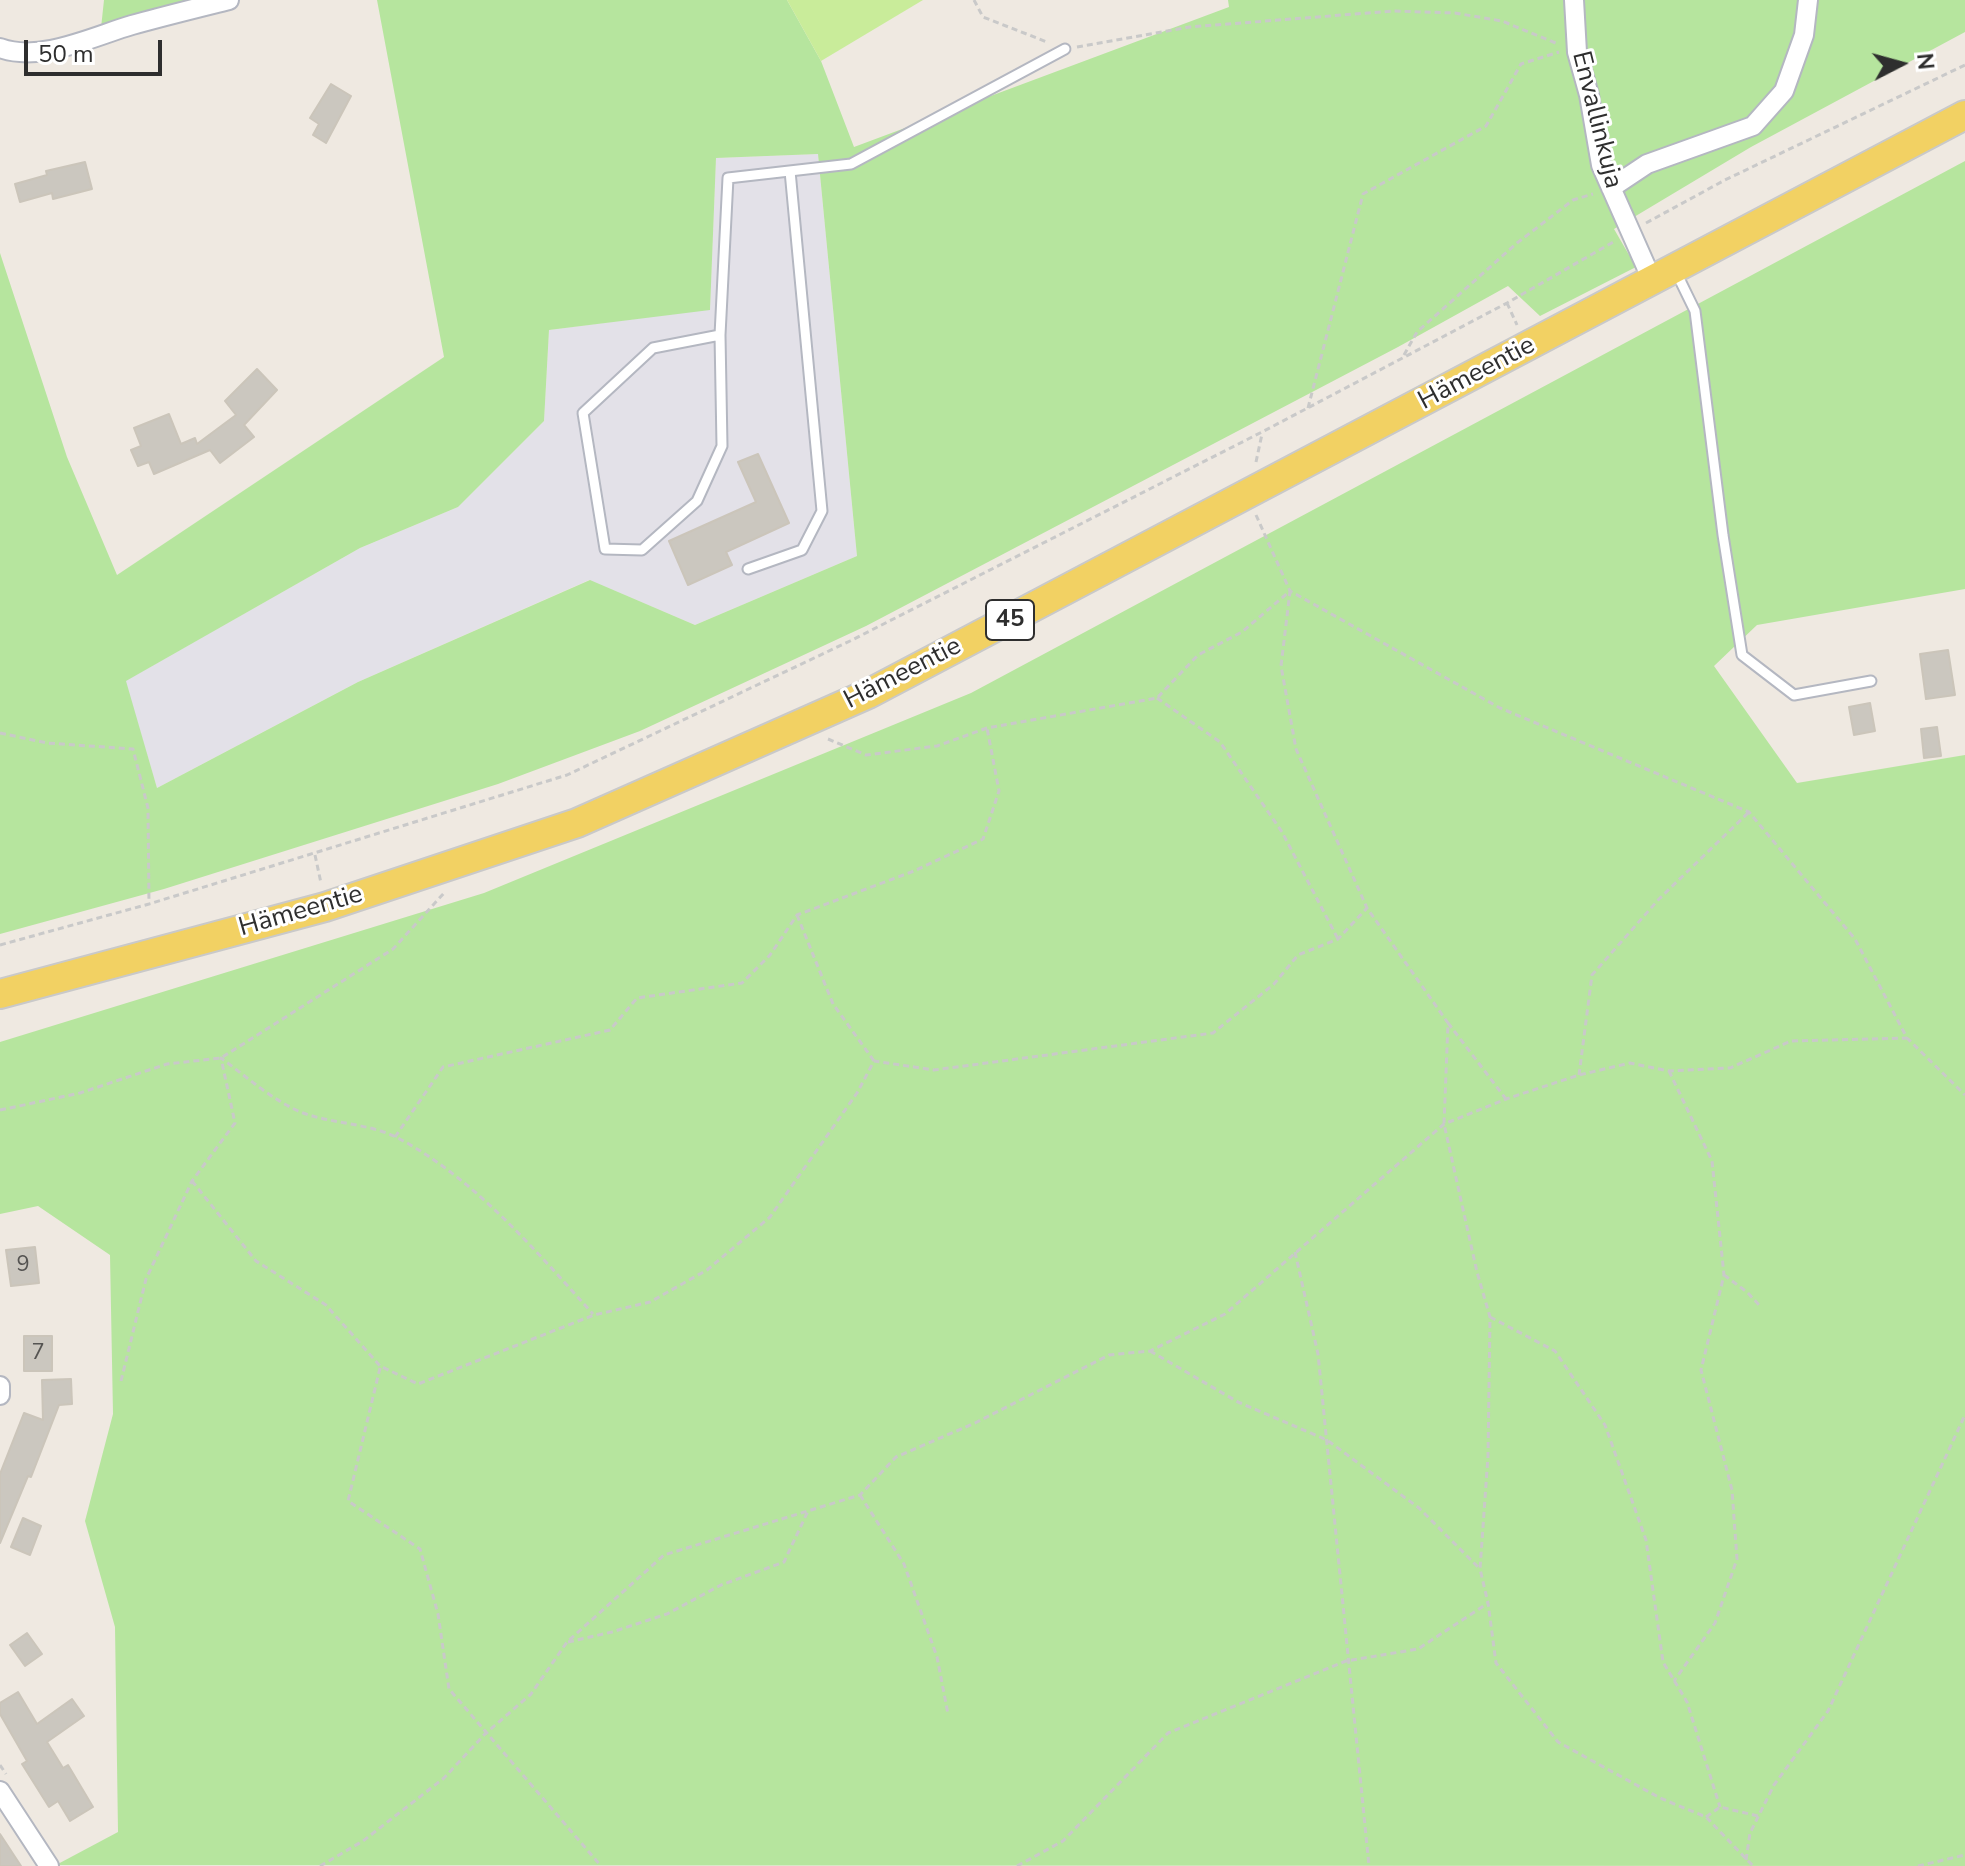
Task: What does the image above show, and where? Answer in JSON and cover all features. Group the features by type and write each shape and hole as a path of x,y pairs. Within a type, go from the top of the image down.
{"main road":[{"name":"Hämeentie","path":"0,994 325,907 577,823 839,707 1248,495 1965,115"}],"street":[{"path":"0,48 27,52 88,41 130,25 229,0"},
{"name":"Envallinkuja","path":"1574,0 1577,52 1589,95 1601,165 1630,232 1663,274"},
{"path":"1611,188 1647,164 1753,126 1784,91 1804,35 1808,0"},
{"path":"0,1386 0,1395"},
{"path":"0,1791 49,1866"}],"lane":[{"path":"720,335 653,348 583,413 605,549 642,550 697,501 722,446 720,335 728,178 851,164 1065,49"},
{"path":"748,569 802,550 822,511 790,171"},
{"path":"1663,274 1695,311 1723,535 1742,655 1794,695 1871,681"}],"path":[{"path":"974,0 983,17 1065,49 1190,27 1393,11 1455,13 1502,21 1569,49 1521,64 1486,126 1363,194 1308,408"},
{"path":"0,945 149,904 567,775 850,641 1308,408 1507,303 1725,180 1965,65"},
{"path":"1404,355 1417,332 1517,243 1573,200 1611,188"},
{"path":"1507,303 1520,332"},
{"path":"1248,495 1290,591 1281,666 1296,749 1367,908 1506,1099"},
{"path":"823,737 866,755 937,746 987,728 1157,698 1198,655 1242,632 1290,591"},
{"path":"1290,591 1500,708 1749,812 1855,939 1907,1038 1965,1095"},
{"path":"1157,698 1220,742 1282,832 1338,939"},
{"path":"395,1137 443,1067 610,1030 637,998 742,983 770,955 797,915 914,871 983,839 999,791 987,728"},
{"path":"0,733 47,743 133,749 148,808 149,904"},
{"path":"1579,1075 1592,975 1659,899 1749,812"},
{"path":"315,854 325,907"},
{"path":"0,1110 80,1093 167,1064 221,1058 393,949 449,887"},
{"path":"797,915 833,1004 874,1061 934,1070 1213,1033 1274,984 1298,955 1338,939 1367,908"},
{"path":"1448,1023 1444,1124 1490,1317 1488,1456 1480,1569 1496,1663 1558,1742 1660,1798 1706,1817 1753,1866"},
{"path":"320,1866 363,1841 444,1778 485,1734 531,1694 567,1642 664,1555 860,1495 896,1457 1014,1404 1109,1355 1150,1351 1225,1314 1444,1124 1579,1075 1630,1063 1669,1071 1730,1068 1791,1041 1907,1038"},
{"path":"221,1058 264,1090 301,1112 395,1137 449,1171 513,1228 594,1315"},
{"path":"121,1381 146,1279 192,1181 235,1123 221,1058"},
{"path":"192,1181 256,1261 326,1305 380,1366 418,1384 594,1315 650,1302 707,1270 770,1217 857,1093 874,1061"},
{"path":"1669,1071 1712,1161 1724,1275 1701,1370 1732,1490 1737,1559 1715,1623 1674,1681"},
{"path":"1295,1252 1318,1354 1346,1661 1369,1866"},
{"path":"1724,1275 1760,1306"},
{"path":"1490,1317 1555,1351 1605,1425 1646,1540 1663,1662 1687,1702 1720,1807"},
{"path":"1150,1351 1238,1402 1327,1440 1419,1508 1480,1569"},
{"path":"380,1366 348,1501 420,1549 438,1614 449,1689 601,1866"},
{"path":"1746,1860 1750,1833 1758,1816 1774,1785 1828,1711 1965,1415"},
{"path":"860,1495 904,1564 937,1657 948,1714"},
{"path":"567,1642 612,1632 667,1614 721,1585 784,1562 808,1511"},
{"path":"1017,1866 1063,1841 1168,1733 1346,1661 1418,1649 1488,1603"},
{"path":"1706,1817 1720,1807 1758,1816"},
{"path":"1918,1866 1965,1855"}],"shaded area":[{"path":"818,154 857,556 695,625 589,580 358,682 157,788 125,681 360,548 458,507 544,421 549,330 710,309 716,158"}],"green space":[{"path":"104,0 207,0 101,28"},
{"path":"377,0 787,0 821,61 854,147 1229,7 1228,0 1965,0 1965,32 1751,147 1614,229 1636,267 1540,316 1508,286 1398,347 866,626 640,731 498,784 164,889 0,934 0,253 67,457 117,575 444,357","holes":["818,154 857,556 695,625 590,580 358,682 157,788 126,681 360,548 458,507 544,421 549,330 710,310 716,158"]},
{"path":"787,0 923,0 821,61"},
{"path":"1965,161 1965,589 1757,625 1714,666 1797,783 1965,755 1965,1866 56,1865 118,1832 115,1627 85,1521 113,1414 110,1255 38,1206 0,1214 0,1042 484,893 971,693"}],"building":[{"path":"331,84 351,96 326,143 313,135 319,124 310,118"},
{"path":"85,162 92,189 53,199 52,193 20,202 15,184 47,175 46,171"},
{"path":"257,369 277,390 244,425 254,437 220,463 210,450 154,474 149,462 138,466 131,450 141,446 134,428 169,414 181,444 195,438 197,444 236,415 225,401"},
{"path":"758,454 789,523 726,552 732,565 688,585 669,541 756,502 738,462"},
{"path":"1948,650 1955,695 1926,699 1920,654"},
{"path":"1870,703 1875,731 1854,735 1849,707"},
{"path":"1937,727 1941,756 1924,758 1921,729"},
{"path":"35,1247 39,1283 11,1286 6,1250"},
{"path":"24,1336 52,1336 52,1371 24,1371"},
{"path":"71,1379 72,1404 59,1405 31,1477 28,1476 0,1543 0,1474 24,1413 43,1420 42,1380"},
{"path":"23,1518 41,1526 30,1555 11,1547"},
{"path":"27,1633 42,1654 25,1666 10,1645"},
{"path":"18,1692 37,1724 72,1699 84,1716 47,1742 63,1768 68,1765 93,1807 70,1821 58,1801 49,1807 22,1764 27,1761 0,1714 0,1703"},
{"path":"0,1834 21,1866 0,1866"}]}
